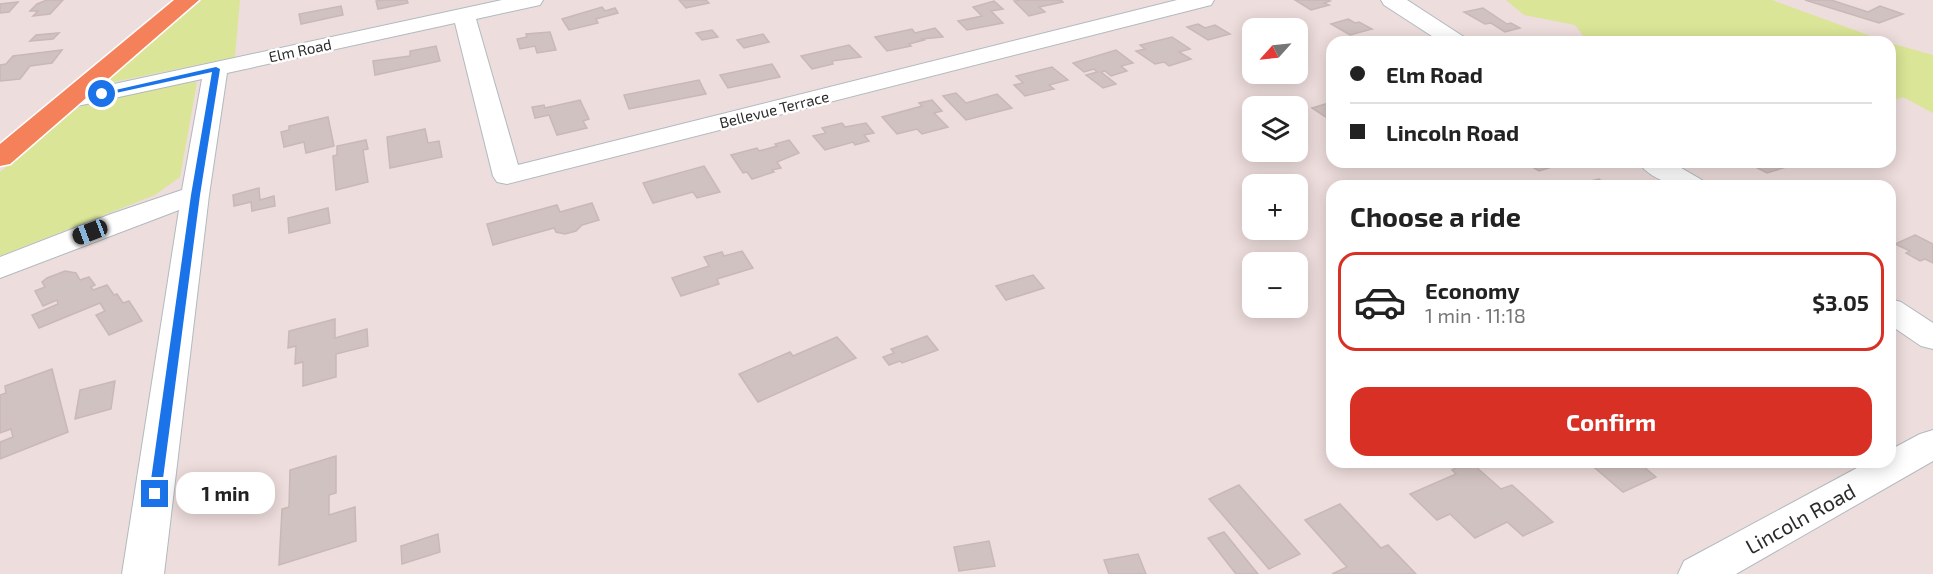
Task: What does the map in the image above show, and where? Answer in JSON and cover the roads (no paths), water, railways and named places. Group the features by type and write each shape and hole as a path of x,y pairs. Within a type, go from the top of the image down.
{"main road":[{"path":"0,158 188,0"}],"street":[{"name":"Elm Road","path":"68,101 532,0"},
{"name":"Bellevue Terrace","path":"464,15 507,176 1203,0"},
{"path":"1392,0 1447,36"},
{"path":"143,574 195,195 216,69"},
{"path":"1662,168 1682,180"},
{"path":"0,268 132,216 195,195"},
{"path":"1896,314 1933,338"},
{"name":"Lincoln Road","path":"1896,465 1933,444"},
{"name":"Lincoln Road","path":"1699,574 1890,468"}]}
